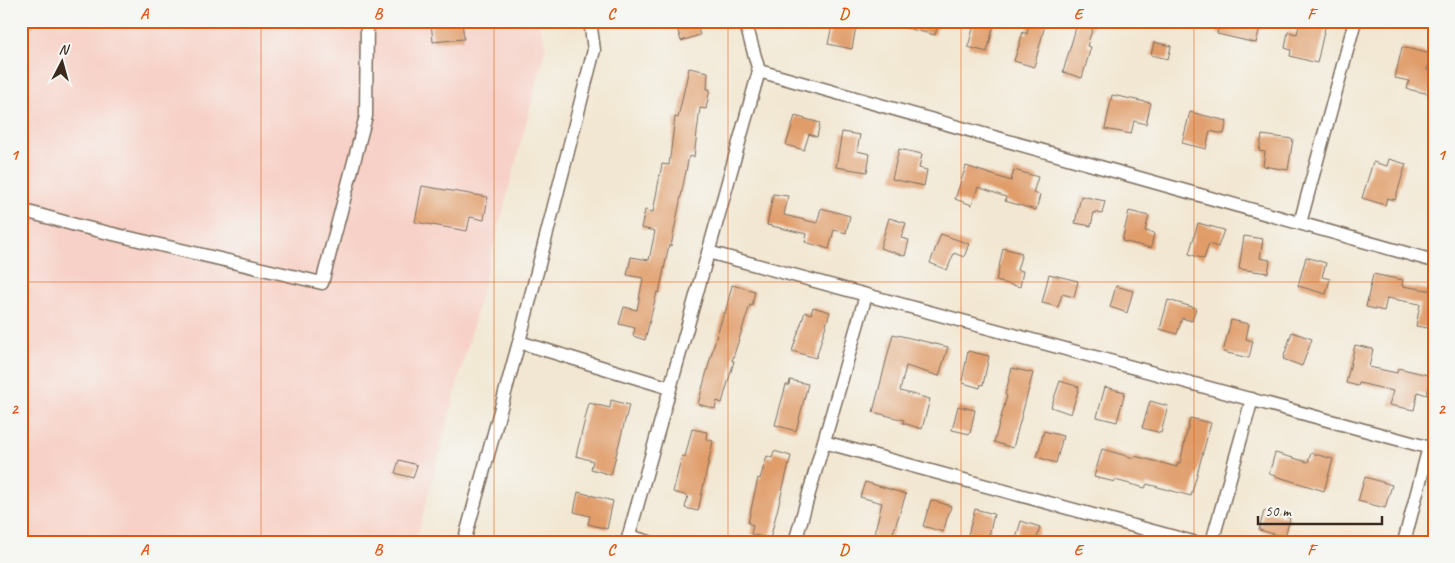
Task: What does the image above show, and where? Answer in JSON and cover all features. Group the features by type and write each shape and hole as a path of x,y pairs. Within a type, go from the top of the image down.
{"street":[{"path":"21,210 79,226 322,283 366,116 367,21"},
{"path":"464,542 519,342 594,50 590,21"},
{"path":"649,542 628,539 759,71 745,21"},
{"path":"1300,223 1355,21"},
{"path":"759,71 1434,261"},
{"path":"708,252 1431,448 1404,542"},
{"path":"795,542 866,295"},
{"path":"519,342 670,388"},
{"path":"1212,542 1252,399"},
{"path":"824,442 1193,542"}],"shaded area":[{"path":"21,21 538,21 546,47 416,542 21,542"}],"building":[{"path":"462,21 464,39 433,42 431,22"},
{"path":"675,21 696,21 700,35 681,41"},
{"path":"833,21 857,21 852,49 828,44"},
{"path":"899,21 939,21 935,35 898,26"},
{"path":"975,21 995,21 987,52 968,47"},
{"path":"1029,21 1046,21 1034,67 1014,61 1023,32 1027,34"},
{"path":"1078,21 1095,21 1087,46 1091,47 1082,78 1063,72"},
{"path":"1220,21 1238,21 1260,27 1256,43 1217,34"},
{"path":"1300,21 1326,23 1317,63 1290,56 1291,50 1285,48 1288,32 1297,34"},
{"path":"1154,42 1171,46 1168,59 1151,55"},
{"path":"1402,47 1431,54 1427,70 1434,72 1434,78 1430,94 1407,89 1409,81 1395,78"},
{"path":"689,68 708,72 707,89 710,89 706,109 700,108 694,157 689,156 671,246 669,245 659,293 657,292 645,340 633,336 635,328 619,324 624,307 637,310 643,278 627,275 631,257 649,260 655,231 641,228 645,210 653,212 662,164 669,165 675,117 678,118"},
{"path":"1112,95 1151,103 1146,124 1134,121 1131,134 1105,129"},
{"path":"1190,112 1227,121 1224,134 1210,131 1206,149 1182,143"},
{"path":"795,116 820,123 817,137 809,134 804,150 786,145"},
{"path":"842,132 860,135 857,151 870,154 867,172 836,167"},
{"path":"1262,135 1293,139 1288,170 1263,166 1265,152 1259,151"},
{"path":"899,149 922,154 919,168 927,170 924,186 892,179"},
{"path":"1389,159 1406,164 1395,200 1387,198 1385,205 1362,198 1373,162 1387,166"},
{"path":"966,166 1011,181 1014,170 1038,177 1033,193 1040,195 1036,210 1005,201 1006,197 978,187 972,205 955,199"},
{"path":"422,186 488,197 484,220 470,217 467,231 415,222"},
{"path":"773,194 788,196 784,215 817,223 821,208 850,216 846,233 834,230 829,249 805,242 807,234 767,225"},
{"path":"1081,196 1105,201 1102,214 1094,212 1091,226 1075,223"},
{"path":"1129,211 1149,216 1145,231 1154,233 1151,248 1122,241"},
{"path":"889,218 906,223 901,238 909,240 905,256 880,248"},
{"path":"1198,223 1224,230 1218,247 1209,244 1204,259 1189,254"},
{"path":"941,234 969,244 964,257 954,253 947,270 930,263"},
{"path":"1244,236 1263,239 1260,258 1270,260 1268,273 1239,269"},
{"path":"1003,248 1022,253 1017,270 1023,271 1020,287 996,281"},
{"path":"1306,257 1326,263 1322,277 1330,279 1326,294 1298,286"},
{"path":"1049,274 1078,281 1074,297 1062,294 1058,307 1042,303"},
{"path":"1373,274 1403,280 1402,286 1434,291 1434,329 1416,326 1420,304 1387,298 1384,311 1366,307"},
{"path":"732,285 755,291 752,306 750,305 732,361 734,361 722,403 717,401 715,409 698,404"},
{"path":"1116,286 1133,291 1127,313 1110,307"},
{"path":"1168,300 1196,308 1192,321 1182,318 1177,334 1160,329"},
{"path":"813,307 830,312 816,358 792,351 805,312 811,314"},
{"path":"1231,320 1249,324 1246,339 1253,341 1249,358 1223,352"},
{"path":"1292,332 1312,339 1302,366 1283,359"},
{"path":"893,334 948,347 939,376 906,366 900,391 930,399 922,429 903,423 904,420 873,412"},
{"path":"1355,345 1373,349 1369,367 1397,373 1398,368 1432,376 1427,395 1418,392 1414,410 1389,405 1393,391 1359,383 1358,386 1346,383"},
{"path":"968,351 989,356 983,385 981,384 980,388 963,383 962,381"},
{"path":"1012,368 1033,373 1013,448 994,442 1007,396 1005,395"},
{"path":"790,380 808,384 796,431 775,425 786,385 789,385"},
{"path":"1060,381 1079,387 1071,414 1051,407"},
{"path":"1105,387 1125,392 1117,422 1097,417"},
{"path":"611,400 629,405 611,475 591,469 593,461 576,456 589,403 610,408"},
{"path":"1150,401 1168,406 1161,433 1142,428"},
{"path":"958,406 975,410 970,434 952,430"},
{"path":"1190,418 1211,423 1191,496 1147,484 1145,488 1094,477 1102,449 1177,467 1178,462 1180,463"},
{"path":"692,429 707,432 706,439 713,441 698,511 685,508 688,496 673,492 682,456 685,457"},
{"path":"1044,431 1063,436 1056,463 1037,457"},
{"path":"774,451 791,456 770,539 751,534 753,525 748,523 758,478 760,479 767,456 772,458"},
{"path":"1275,453 1308,462 1311,453 1333,459 1324,491 1269,474"},
{"path":"399,460 417,465 413,478 395,473"},
{"path":"1365,477 1392,485 1385,508 1358,501"},
{"path":"865,482 906,494 890,542 872,542 882,503 860,497"},
{"path":"578,492 613,501 607,529 588,524 590,516 574,512"},
{"path":"931,500 951,506 943,532 923,526"},
{"path":"975,509 994,514 988,540 968,535"},
{"path":"1264,511 1290,518 1285,537 1259,530"},
{"path":"1021,521 1040,527 1036,542 1015,542"}]}
